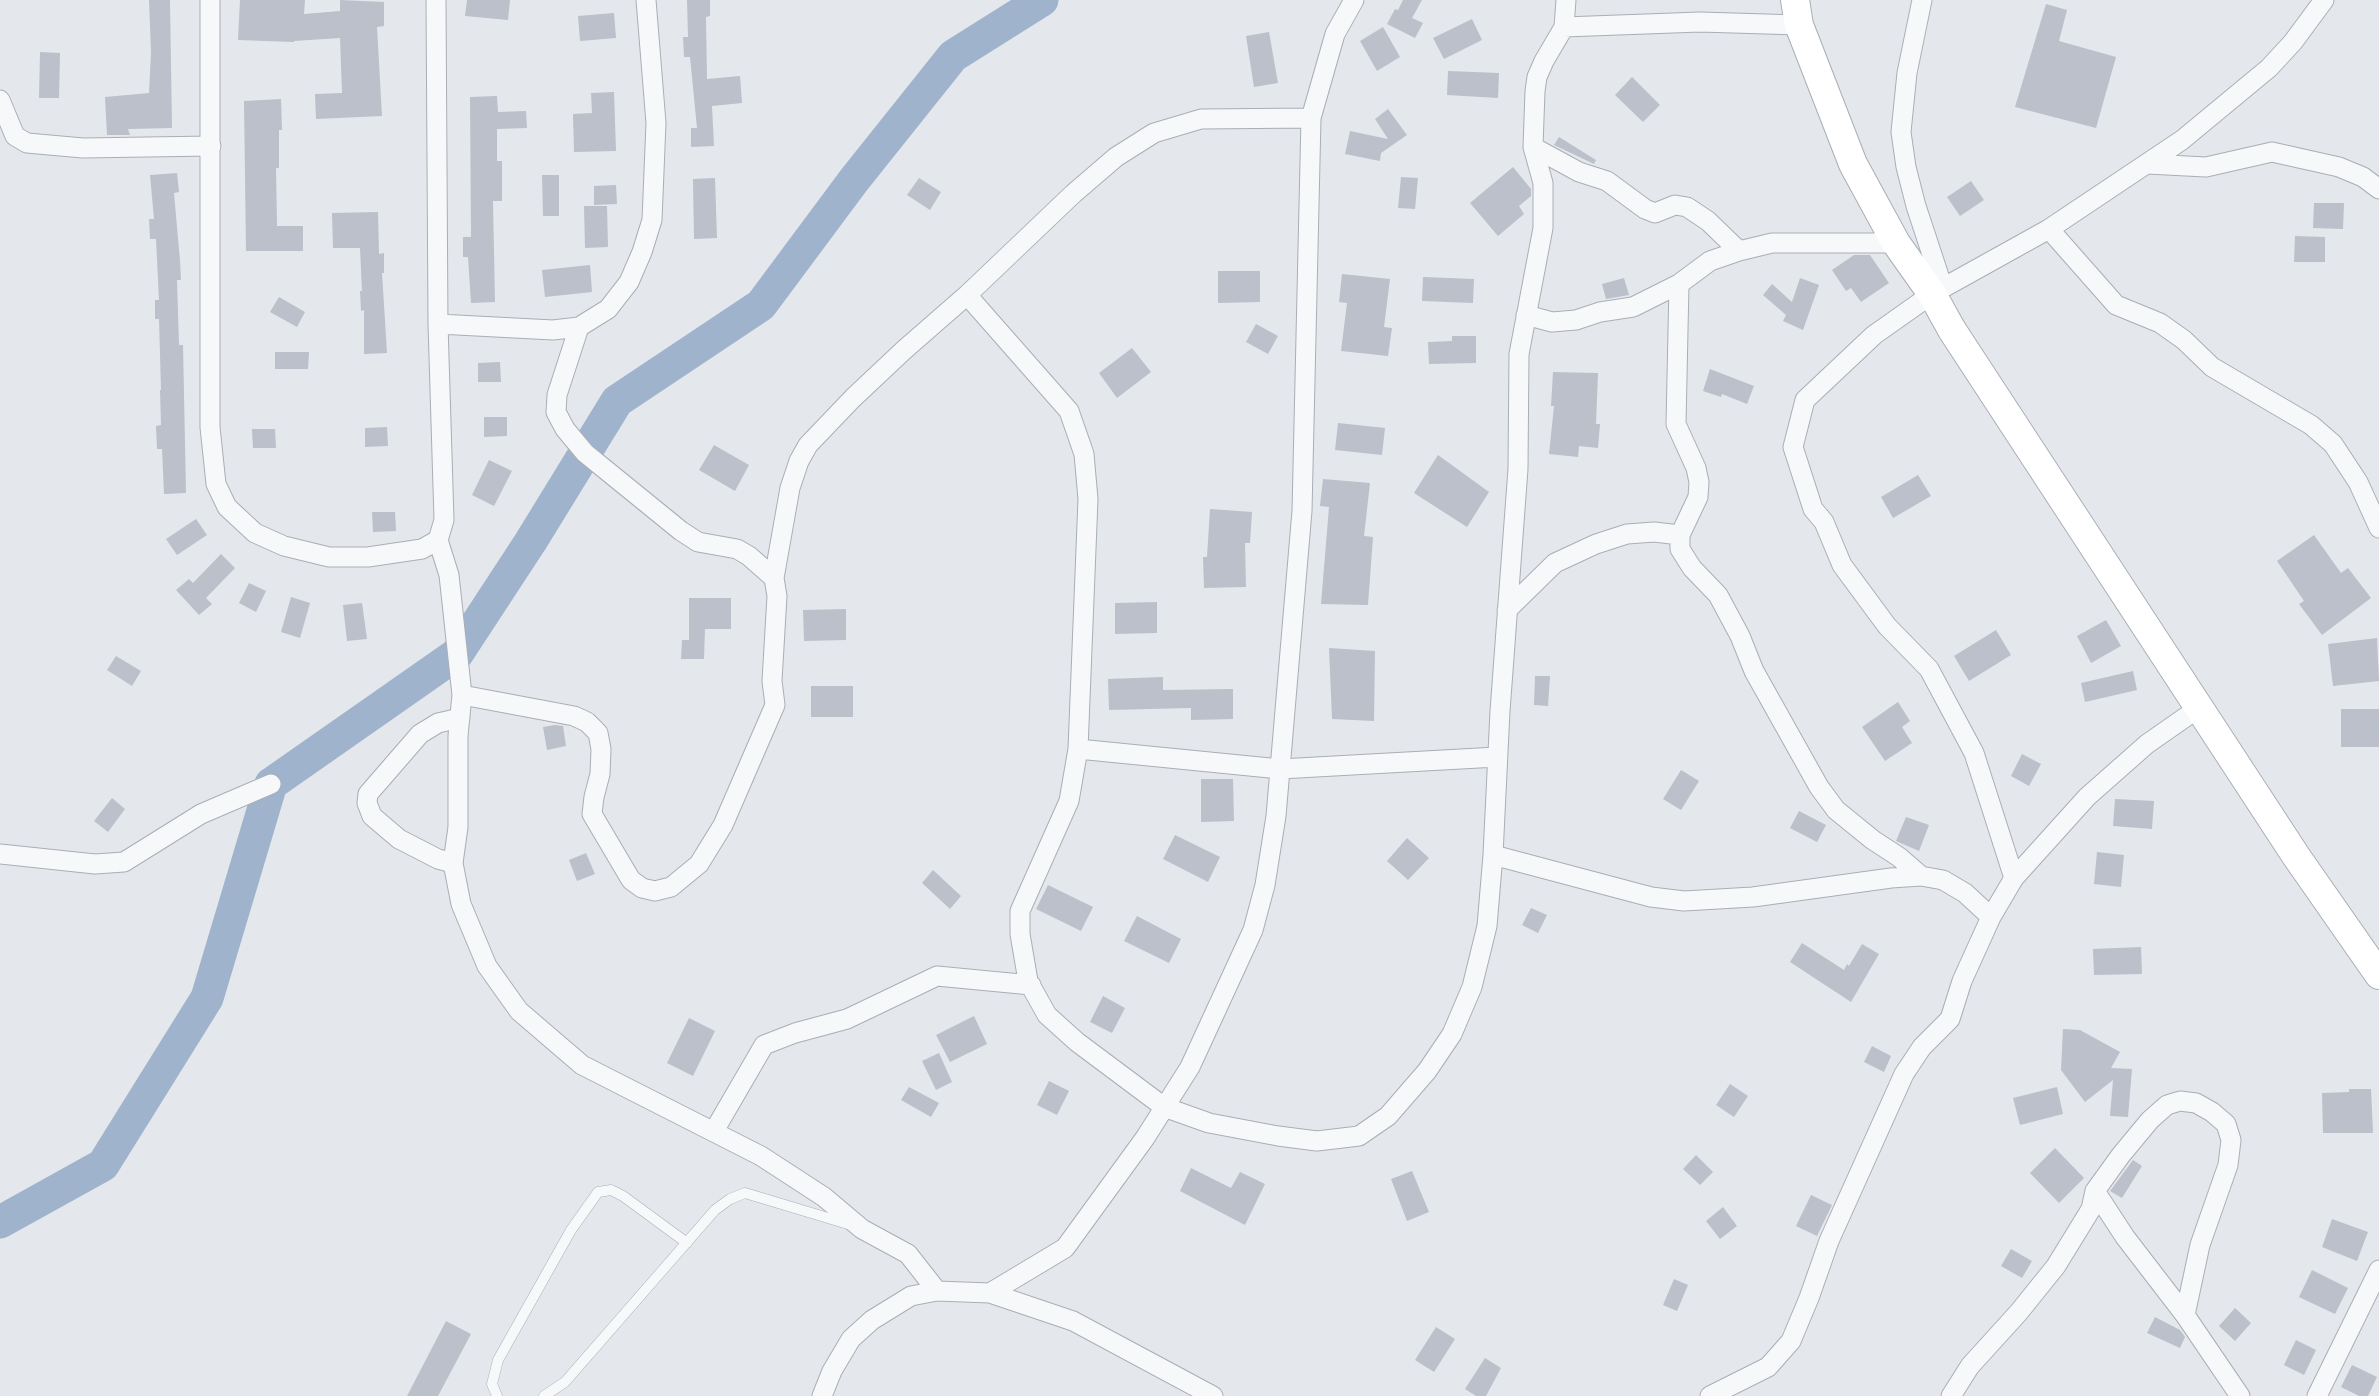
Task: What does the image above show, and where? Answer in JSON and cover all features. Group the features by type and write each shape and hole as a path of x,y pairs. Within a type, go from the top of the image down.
{"street":[{"path":"210,0 210,427 216,484 227,508 255,533 284,546 329,557 368,557 422,550 438,540"},
{"path":"436,0 438,324 445,497 444,520 438,540 449,575 462,695 458,827 453,863 461,904 487,966 519,1012 582,1065 761,1156 824,1197 862,1228 908,1255 937,1292"},
{"path":"438,324 552,330 579,327 608,309 629,282 652,220 656,123 646,0"},
{"path":"990,1293 1065,1248 1145,1138 1190,1067 1253,930 1265,885 1276,816 1302,511 1311,118 1335,34 1354,0"},
{"path":"967,295 1069,411 1084,454 1088,499 1078,749 1069,801 1020,911 1020,934 1028,981 1047,1014 1077,1042 1164,1107 1209,1123 1317,1141 1359,1136 1388,1116 1427,1071 1452,1034 1472,987 1487,926 1518,469 1519,354 1544,228 1543,183 1533,147 1537,77 1564,27 1566,0"},
{"path":"1922,0 1907,73 1900,132 1906,167 1938,291 1952,330 2296,856 2377,969"},
{"path":"2014,878 1974,753 1929,669 1887,626 1842,565 1824,522 1813,509 1793,447 1805,400 1874,335 1938,291 2049,229 2182,140 2269,68 2293,42 2324,0"},
{"path":"1564,27 1700,22 1797,12 1853,164 1896,243 1938,291"},
{"path":"0,100 15,136 27,143 83,148 211,146"},
{"path":"462,695 575,716 587,722 598,733 601,749 600,774 592,814 631,880 642,888 655,891 671,887 699,863 723,825 775,705 772,681 776,596 774,578 790,488 799,461 808,445 853,398 1116,157 1154,133 1200,118 1311,118"},
{"path":"1533,147 1579,172 1606,181 1654,213 1675,205 1687,207 1707,221 1739,251"},
{"path":"2147,164 2181,168 2206,167 2272,152 2339,167 2363,177 2379,189"},
{"path":"2049,229 2116,305 2160,323 2184,340 2212,366 2311,425 2333,444 2358,482 2379,528"},
{"path":"1526,315 1552,322 1576,320 1600,312 1633,307 1679,284 1710,261 1772,243 1896,243"},
{"path":"1679,284 1676,424 1696,468 1699,482 1698,497 1680,535 1680,549 1692,568 1718,595 1740,636 1754,671 1819,787 1836,810 1921,876"},
{"path":"579,327 557,395 556,412 565,429 585,453 681,531 698,542 737,549 774,578"},
{"path":"2358,482 2379,488"},
{"path":"1507,610 1555,563 1596,544 1627,534 1654,532 1680,535"},
{"path":"1710,1396 1768,1367 1791,1341 1837,1221 1904,1074 1922,1046 1950,1019 1962,981 1991,917 2014,878 2087,797 2147,744 2200,707"},
{"path":"453,863 438,859 399,839 372,816 367,803 368,794 420,734 438,723 460,718"},
{"path":"1078,749 1280,769 1497,757"},
{"path":"0,854 95,864 124,862 201,814 271,784"},
{"path":"1493,855 1651,897 1684,901 1753,897 1921,876 1943,880 1965,893 1991,917"},
{"path":"714,1131 764,1045 795,1033 847,1019 937,976 1031,985"},
{"path":"1951,1396 1970,1366 2056,1266 2091,1209 2095,1191 2128,1146 2167,1105 2180,1101 2196,1103 2227,1124 2231,1140 2228,1166 2200,1245 2185,1315"},
{"path":"2095,1191 2125,1237 2185,1315 2241,1396"},
{"path":"2317,1396 2379,1270"},
{"path":"822,1396 832,1371 851,1339 872,1320 911,1296 937,1292 990,1293 1073,1321 1213,1396"}],"lane":[{"path":"497,1396 492,1384 498,1360 571,1230 598,1192 611,1191 624,1196 687,1243"},
{"path":"544,1396 565,1382 715,1210 730,1199 745,1193 862,1228"}],"building":[{"path":"149,0 170,0 172,128 128,129 130,135 107,135 105,97 149,93"},
{"path":"240,0 305,0 304,14 340,11 340,0 384,2 384,26 377,27 382,116 316,119 315,94 342,93 340,38 294,42 238,40"},
{"path":"467,0 510,0 508,20 465,16"},
{"path":"687,0 710,0 710,16 706,17 707,79 740,76 742,103 712,106 714,146 691,147 691,128 697,128 690,57 684,57 683,37 688,37"},
{"path":"1403,0 1422,0 1412,18 1423,23 1415,38 1387,24"},
{"path":"2046,4 2067,10 2059,41 2116,57 2096,128 2015,107"},
{"path":"614,13 616,38 580,41 578,16"},
{"path":"1472,19 1482,40 1444,59 1433,38"},
{"path":"1383,27 1400,57 1377,71 1360,41"},
{"path":"1269,32 1278,83 1254,87 1246,36"},
{"path":"40,52 60,53 59,98 39,98"},
{"path":"1448,71 1499,73 1498,98 1447,95"},
{"path":"1632,77 1660,105 1643,122 1615,95"},
{"path":"614,92 616,151 574,152 573,114 592,113 591,93"},
{"path":"497,96 498,112 526,111 527,128 497,129 497,161 502,161 502,201 493,201 495,302 471,303 468,257 463,257 463,237 471,237 470,97"},
{"path":"281,99 282,130 279,130 279,168 276,168 277,226 303,226 303,251 246,251 244,101"},
{"path":"1388,109 1407,135 1381,153 1380,161 1345,154 1350,131 1388,139 1375,119"},
{"path":"1559,137 1596,160 1594,164 1554,145"},
{"path":"1513,167 1531,189 1531,196 1519,206 1524,214 1498,236 1470,203"},
{"path":"177,173 179,192 174,193 181,280 177,280 179,345 183,345 186,493 164,494 162,449 157,449 156,426 161,425 161,390 159,319 155,319 155,300 159,300 156,239 150,239 149,219 154,219 150,175"},
{"path":"542,175 559,175 559,216 543,216"},
{"path":"1401,177 1418,178 1415,209 1398,208"},
{"path":"715,178 717,238 694,239 693,179"},
{"path":"919,178 941,192 930,210 907,195"},
{"path":"1971,181 1984,200 1960,216 1947,197"},
{"path":"616,185 617,204 594,205 594,186"},
{"path":"2314,203 2344,203 2343,229 2313,228"},
{"path":"584,206 607,206 608,247 585,248"},
{"path":"378,212 379,254 384,253 382,273 387,353 364,354 360,248 333,248 332,213"},
{"path":"2295,236 2325,237 2325,262 2294,262"},
{"path":"1854,255 1870,255 1889,283 1861,302 1851,288 1846,291 1832,270"},
{"path":"590,265 592,292 545,297 542,270"},
{"path":"1218,271 1260,271 1260,302 1218,303"},
{"path":"1342,274 1390,279 1384,327 1392,328 1388,356 1341,351 1347,303 1339,302"},
{"path":"1423,277 1474,279 1473,303 1422,301"},
{"path":"1624,278 1629,295 1606,299 1602,284"},
{"path":"1800,278 1819,285 1803,330 1783,321 1786,315 1763,295 1772,284 1792,302"},
{"path":"279,297 305,312 297,327 270,312"},
{"path":"1256,324 1278,336 1268,354 1246,342"},
{"path":"1452,336 1476,336 1476,363 1429,364 1428,342 1452,341"},
{"path":"1132,348 1151,372 1117,398 1099,373"},
{"path":"275,352 309,352 308,369 275,369"},
{"path":"500,362 501,382 478,382 478,363"},
{"path":"1710,369 1754,386 1747,404 1722,394 1721,397 1703,391"},
{"path":"1553,372 1598,373 1598,448 1579,446 1578,457 1549,454 1554,406 1551,406"},
{"path":"484,417 507,417 507,436 484,437"},
{"path":"1338,423 1385,428 1382,455 1335,450"},
{"path":"387,427 388,446 365,447 365,428"},
{"path":"252,429 275,429 276,448 253,448"},
{"path":"714,445 749,465 735,491 699,470"},
{"path":"1438,455 1489,492 1467,527 1414,493"},
{"path":"489,460 512,471 494,506 472,495"},
{"path":"1918,475 1931,496 1893,518 1881,497"},
{"path":"1323,479 1370,483 1364,536 1373,537 1368,605 1321,604 1329,507 1320,506"},
{"path":"1210,509 1252,512 1250,543 1245,543 1246,587 1204,588 1203,557 1207,557"},
{"path":"372,512 395,512 396,531 373,532"},
{"path":"196,519 207,535 177,555 166,539"},
{"path":"2314,535 2341,573 2348,568 2371,598 2322,635 2299,604 2304,601 2277,561"},
{"path":"221,554 235,568 206,598 212,604 199,615 176,590 189,579 193,583"},
{"path":"249,583 266,591 256,612 239,603"},
{"path":"291,597 310,603 300,638 281,632"},
{"path":"689,598 731,598 731,629 705,629 704,659 681,659 682,640 689,640"},
{"path":"1157,602 1157,633 1115,634 1115,603"},
{"path":"362,603 367,639 347,641 343,605"},
{"path":"846,609 846,640 804,641 803,610"},
{"path":"2106,620 2121,646 2091,663 2077,636"},
{"path":"1996,630 2011,655 1969,681 1954,656"},
{"path":"2377,638 2379,681 2333,686 2328,644"},
{"path":"1329,648 1375,651 1374,721 1332,719"},
{"path":"116,656 141,671 132,686 107,670"},
{"path":"2133,671 2137,690 2085,702 2081,683"},
{"path":"1535,676 1550,676 1548,706 1534,705"},
{"path":"1163,677 1163,690 1233,689 1233,719 1191,720 1191,708 1109,710 1108,679"},
{"path":"811,686 853,686 853,717 811,717"},
{"path":"1898,702 1910,721 1902,727 1912,743 1885,761 1862,727"},
{"path":"2341,709 2379,709 2379,747 2341,747"},
{"path":"563,726 566,746 547,750 543,727"},
{"path":"2022,754 2041,764 2029,786 2011,776"},
{"path":"1681,770 1699,781 1681,810 1663,799"},
{"path":"1201,779 1233,779 1234,821 1201,822"},
{"path":"112,798 125,809 108,832 94,821"},
{"path":"2115,799 2154,801 2152,829 2113,826"},
{"path":"1799,811 1826,825 1817,842 1790,828"},
{"path":"1906,817 1929,825 1919,851 1896,841"},
{"path":"1175,835 1220,857 1208,882 1163,859"},
{"path":"1407,838 1429,858 1408,880 1387,861"},
{"path":"2097,852 2124,855 2121,887 2094,884"},
{"path":"586,853 595,874 577,881 569,860"},
{"path":"933,870 961,896 950,909 922,883"},
{"path":"1048,885 1093,907 1081,931 1036,909"},
{"path":"1531,908 1547,915 1538,933 1522,925"},
{"path":"1137,916 1181,939 1169,963 1124,941"},
{"path":"1802,943 1844,970 1862,944 1879,954 1851,1002 1790,962"},
{"path":"2141,947 2142,974 2094,975 2093,949"},
{"path":"1103,996 1125,1008 1112,1033 1090,1022"},
{"path":"974,1016 987,1044 950,1062 936,1035"},
{"path":"689,1018 715,1031 693,1076 667,1063"},
{"path":"2063,1029 2080,1030 2120,1052 2111,1068 2132,1069 2128,1117 2110,1116 2113,1080 2085,1102 2061,1070"},
{"path":"1872,1046 1891,1056 1884,1072 1864,1062"},
{"path":"939,1053 952,1082 936,1090 922,1061"},
{"path":"1049,1081 1069,1091 1057,1115 1037,1105"},
{"path":"1730,1084 1748,1096 1734,1117 1716,1105"},
{"path":"909,1087 939,1103 931,1117 901,1100"},
{"path":"2057,1087 2063,1114 2020,1125 2013,1098"},
{"path":"2349,1089 2371,1089 2373,1133 2323,1133 2322,1093 2349,1092"},
{"path":"2055,1148 2084,1178 2059,1203 2030,1173"},
{"path":"1696,1155 1713,1172 1700,1185 1683,1169"},
{"path":"2133,1160 2142,1166 2122,1198 2110,1191"},
{"path":"1191,1168 1231,1188 1240,1172 1265,1184 1245,1225 1180,1191"},
{"path":"1412,1171 1429,1212 1407,1221 1391,1179"},
{"path":"1811,1195 1832,1205 1817,1236 1796,1226"},
{"path":"1723,1207 1737,1226 1720,1239 1706,1221"},
{"path":"2332,1219 2368,1232 2357,1261 2322,1247"},
{"path":"2011,1249 2032,1261 2022,1278 2001,1266"},
{"path":"2312,1270 2348,1288 2335,1314 2299,1297"},
{"path":"1674,1279 1688,1285 1677,1311 1663,1305"},
{"path":"2235,1308 2251,1323 2235,1341 2219,1326"},
{"path":"2155,1317 2180,1330 2185,1337 2180,1348 2147,1333"},
{"path":"446,1321 471,1334 438,1396 407,1396"},
{"path":"1436,1327 1455,1339 1434,1372 1415,1360"},
{"path":"2296,1340 2316,1350 2304,1375 2284,1365"},
{"path":"1485,1358 1501,1368 1486,1396 1476,1396 1465,1389"},
{"path":"2352,1365 2377,1377 2368,1396 2359,1396 2341,1387"}],"waterway":[{"path":"0,1222 103,1165 207,998 271,784 457,654 531,541 617,401 761,305 854,180 953,56 1042,0"}]}
